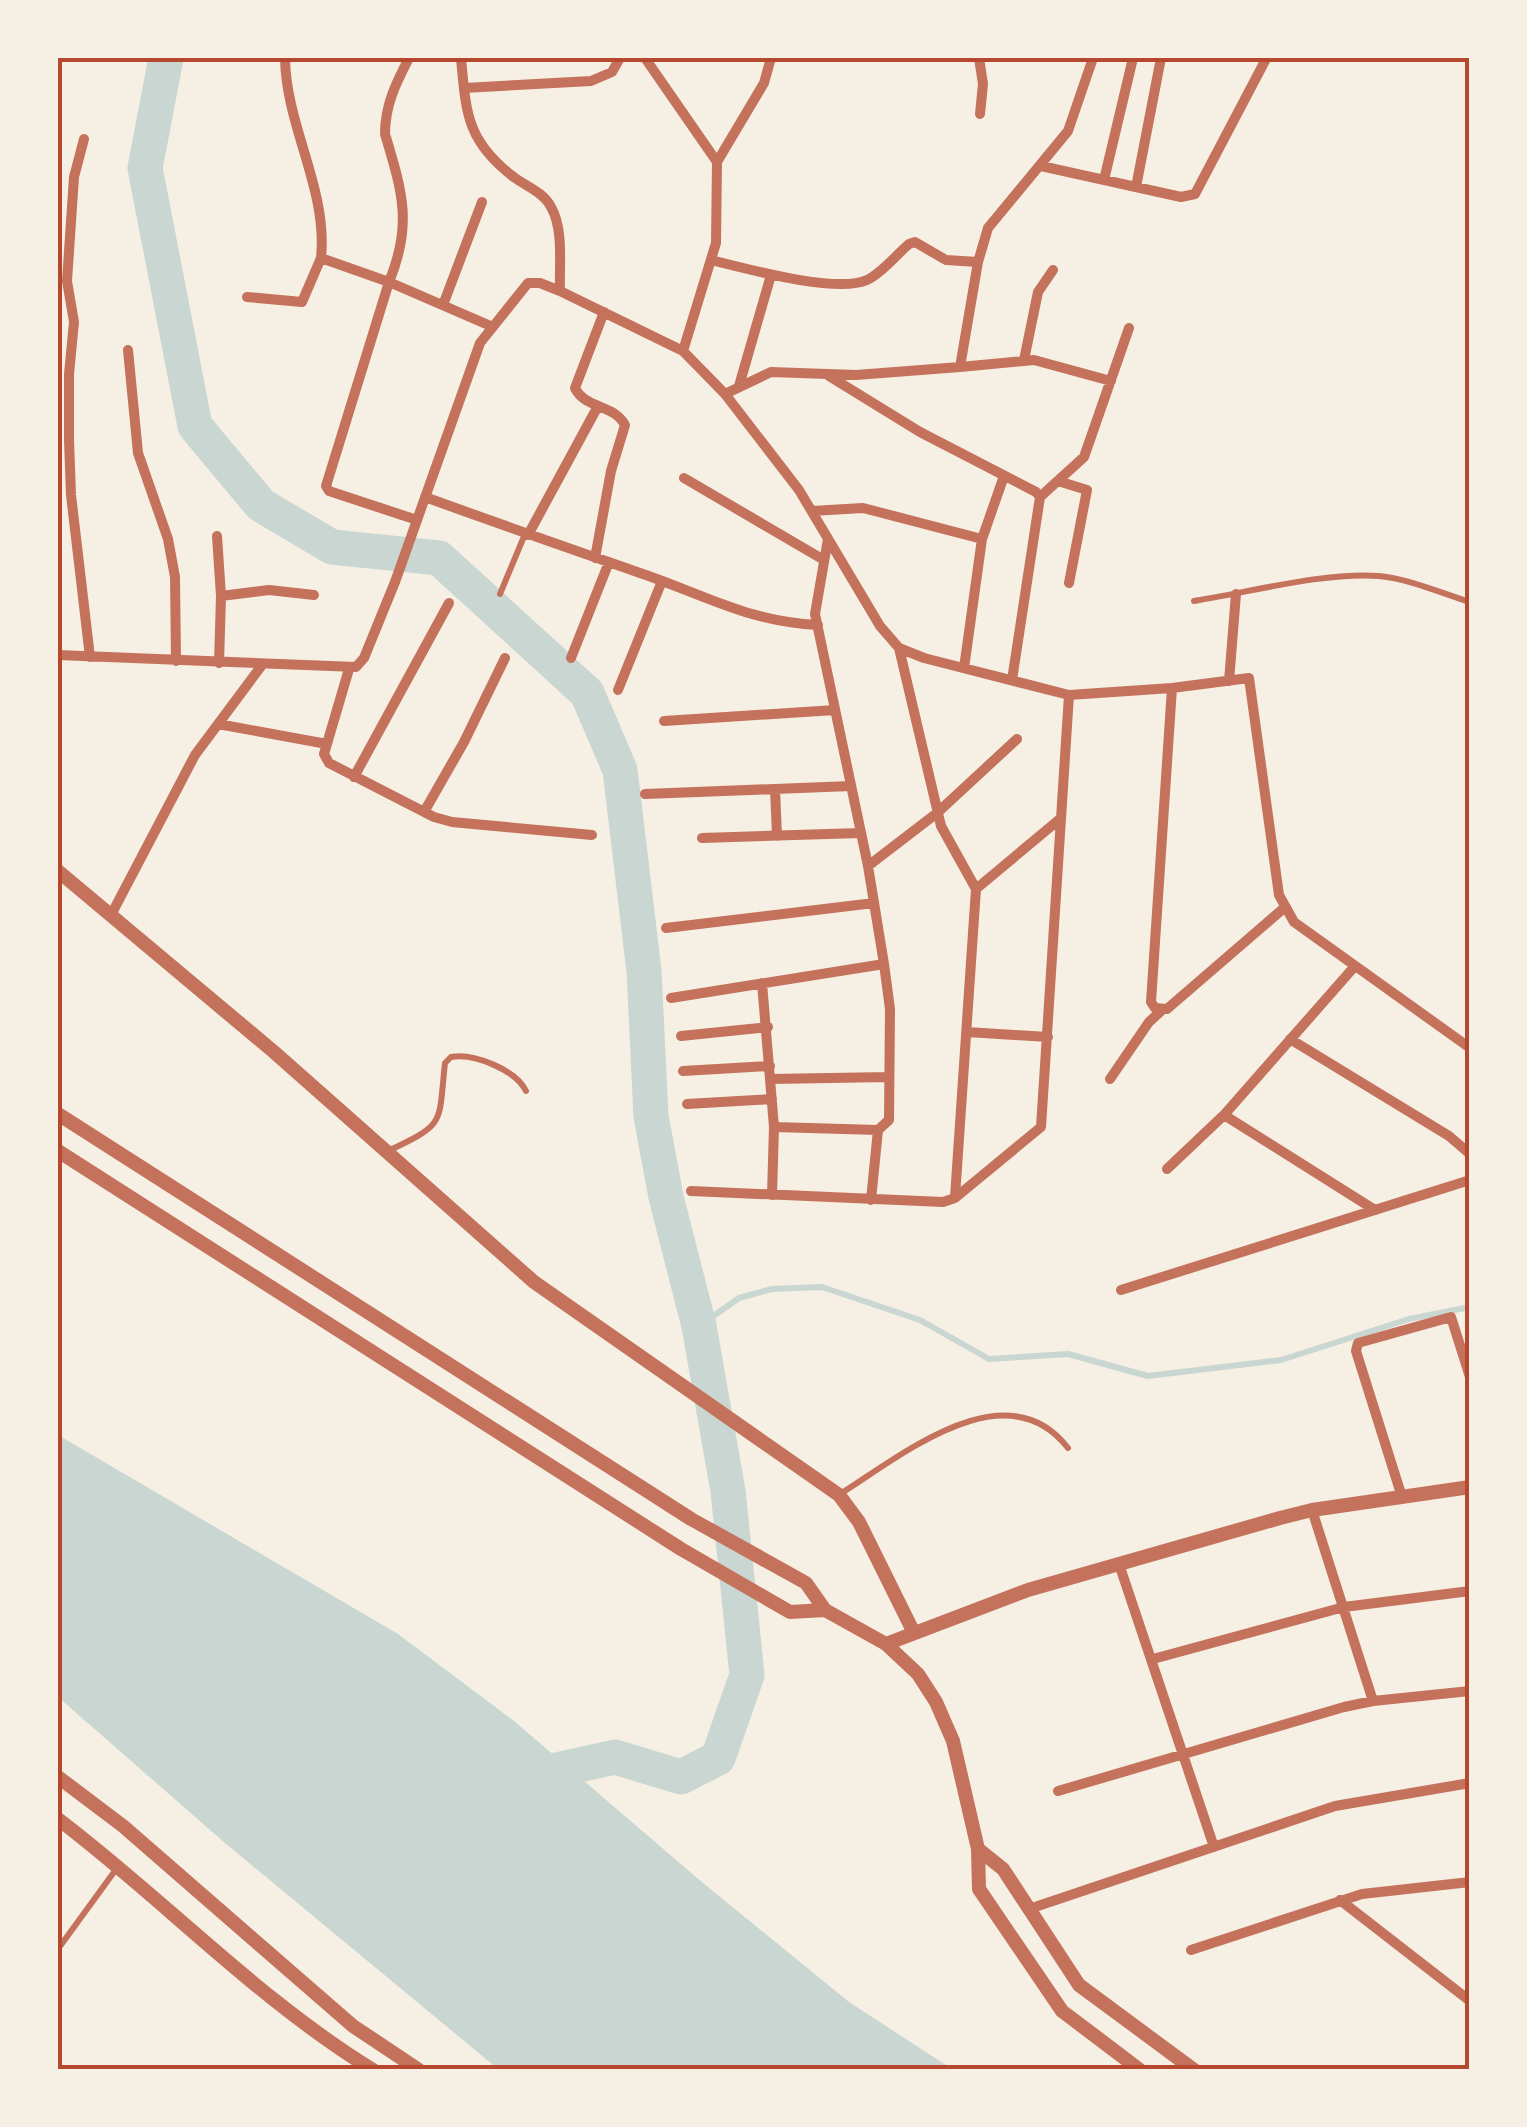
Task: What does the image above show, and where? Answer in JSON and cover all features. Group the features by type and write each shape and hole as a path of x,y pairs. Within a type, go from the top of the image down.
{"street":[{"path":"248,297 302,302 321,258 322,217 289,102 284,58"},
{"path":"408,58 388,105 385,123 405,206 402,246 326,486 329,491 417,520"},
{"path":"461,58 476,140 554,210 560,291"},
{"path":"464,88 592,80 612,72 620,58"},
{"path":"646,58 718,162"},
{"path":"683,350 718,225 718,162 764,83 772,58"},
{"path":"979,58 983,84 980,114"},
{"path":"960,368 978,262 988,228 1068,131 1093,58"},
{"path":"1104,180 1133,58"},
{"path":"1136,187 1160,58"},
{"path":"1041,166 1181,196 1195,194 1266,59"},
{"path":"84,139 74,177 67,281 74,322 68,423 71,494 90,657"},
{"path":"443,305 482,202"},
{"path":"711,260 805,281 864,281 915,242 946,260 978,262"},
{"path":"321,258 494,327"},
{"path":"1024,360 1038,292 1053,270"},
{"path":"740,386 771,275"},
{"path":"58,655 349,670 356,667 364,658 395,582 480,344 528,283 540,283 683,350 725,394 812,510 880,626 899,648 1069,695 1249,678 1284,908 1294,922 1470,1048"},
{"path":"595,558 611,471 625,425 616,413 581,398 576,388 604,312"},
{"path":"1012,680 1040,497 1084,456 1129,328"},
{"path":"128,350 138,453 168,539 175,576 176,661"},
{"path":"725,394 771,372 827,375 960,368 1024,360 1050,363 1111,381"},
{"path":"827,375 920,432 1040,497"},
{"path":"526,534 598,406"},
{"path":"964,668 982,540 1004,476"},
{"path":"684,478 824,560"},
{"path":"1058,481 1084,488 1087,494 1069,583"},
{"path":"425,497 754,617 783,624 818,625"},
{"path":"812,510 863,508 982,540"},
{"path":"217,536 221,596 219,663"},
{"path":"829,538 816,599 818,625 868,866 890,1009 889,1120 878,1130 871,1200"},
{"path":"570,658 609,562"},
{"path":"618,690 662,581"},
{"path":"221,596 269,590 314,594"},
{"path":"1228,681 1236,594"},
{"path":"354,777 449,603"},
{"path":"899,648 937,813 976,889 955,1198"},
{"path":"424,812 505,658"},
{"path":"110,915 195,755 262,665"},
{"path":"349,670 326,759 354,777 452,822 592,836"},
{"path":"1161,1011 1151,1002 1172,688"},
{"path":"691,1191 934,1204 955,1198 1040,1128 1069,695"},
{"path":"664,721 835,710"},
{"path":"218,724 327,744"},
{"path":"868,866 937,813 1018,739"},
{"path":"645,794 851,786"},
{"path":"775,789 778,836"},
{"path":"976,889 1062,818"},
{"path":"702,838 861,833"},
{"path":"58,870 274,1052 534,1282 839,1495 859,1522 914,1633"},
{"path":"666,928 874,904"},
{"path":"1110,1078 1149,1022 1284,908"},
{"path":"671,998 884,964"},
{"path":"1166,1169 1224,1115 1355,966"},
{"path":"762,983 774,1127 772,1195"},
{"path":"681,1036 768,1028"},
{"path":"967,1032 1048,1036"},
{"path":"1290,1039 1449,1136 1470,1154"},
{"path":"683,1071 770,1066"},
{"path":"771,1079 889,1078"},
{"path":"687,1104 772,1099"},
{"path":"58,1114 691,1519 806,1583 825,1610 886,1644 918,1674 953,1741 978,1849 979,1889 1062,2010 1140,2070"},
{"path":"1224,1115 1375,1210"},
{"path":"774,1127 878,1130"},
{"path":"58,1151 681,1550 790,1612 825,1610"},
{"path":"1121,1290 1470,1180"},
{"path":"1402,1497 1356,1351 1358,1343 1451,1316 1470,1377"},
{"path":"886,1644 1028,1590 1312,1510 1470,1487"},
{"path":"1312,1510 1373,1700"},
{"path":"1119,1564 1214,1846"},
{"path":"1153,1659 1344,1607 1470,1592"},
{"path":"1058,1791 1373,1700 1470,1691"},
{"path":"58,1777 124,1826 353,2026 419,2070"},
{"path":"1029,1909 1335,1806 1470,1783"},
{"path":"58,1818 272,2001 373,2070"},
{"path":"978,1849 1004,1869 1079,1985 1194,2070"},
{"path":"1191,1950 1362,1894 1469,1882"},
{"path":"1340,1900 1470,2001"}],"lane":[{"path":"500,594 526,534"},
{"path":"1194,601 1308,580 1371,576 1396,579 1470,602"},
{"path":"387,1152 435,1126 445,1063 451,1057 467,1057 516,1076 526,1092"},
{"path":"839,1495 940,1433 970,1420 998,1414 1038,1422 1058,1435 1068,1448"},
{"path":"58,1949 118,1867"}],"shaded area":[{"path":"58,1435 398,1634 514,1721 849,2002 952,2069 498,2069 225,1843 58,1697"}],"waterway":[{"path":"166,58 145,168 195,426 261,505 332,547 439,558 587,693 620,770 644,971 651,1116 666,1197 699,1326 728,1491 747,1675 718,1758 681,1777 615,1757 524,1777"},
{"path":"699,1326 739,1298 772,1289 822,1287 920,1320 989,1359 1068,1354 1148,1376 1281,1360 1409,1319 1470,1307"}]}
